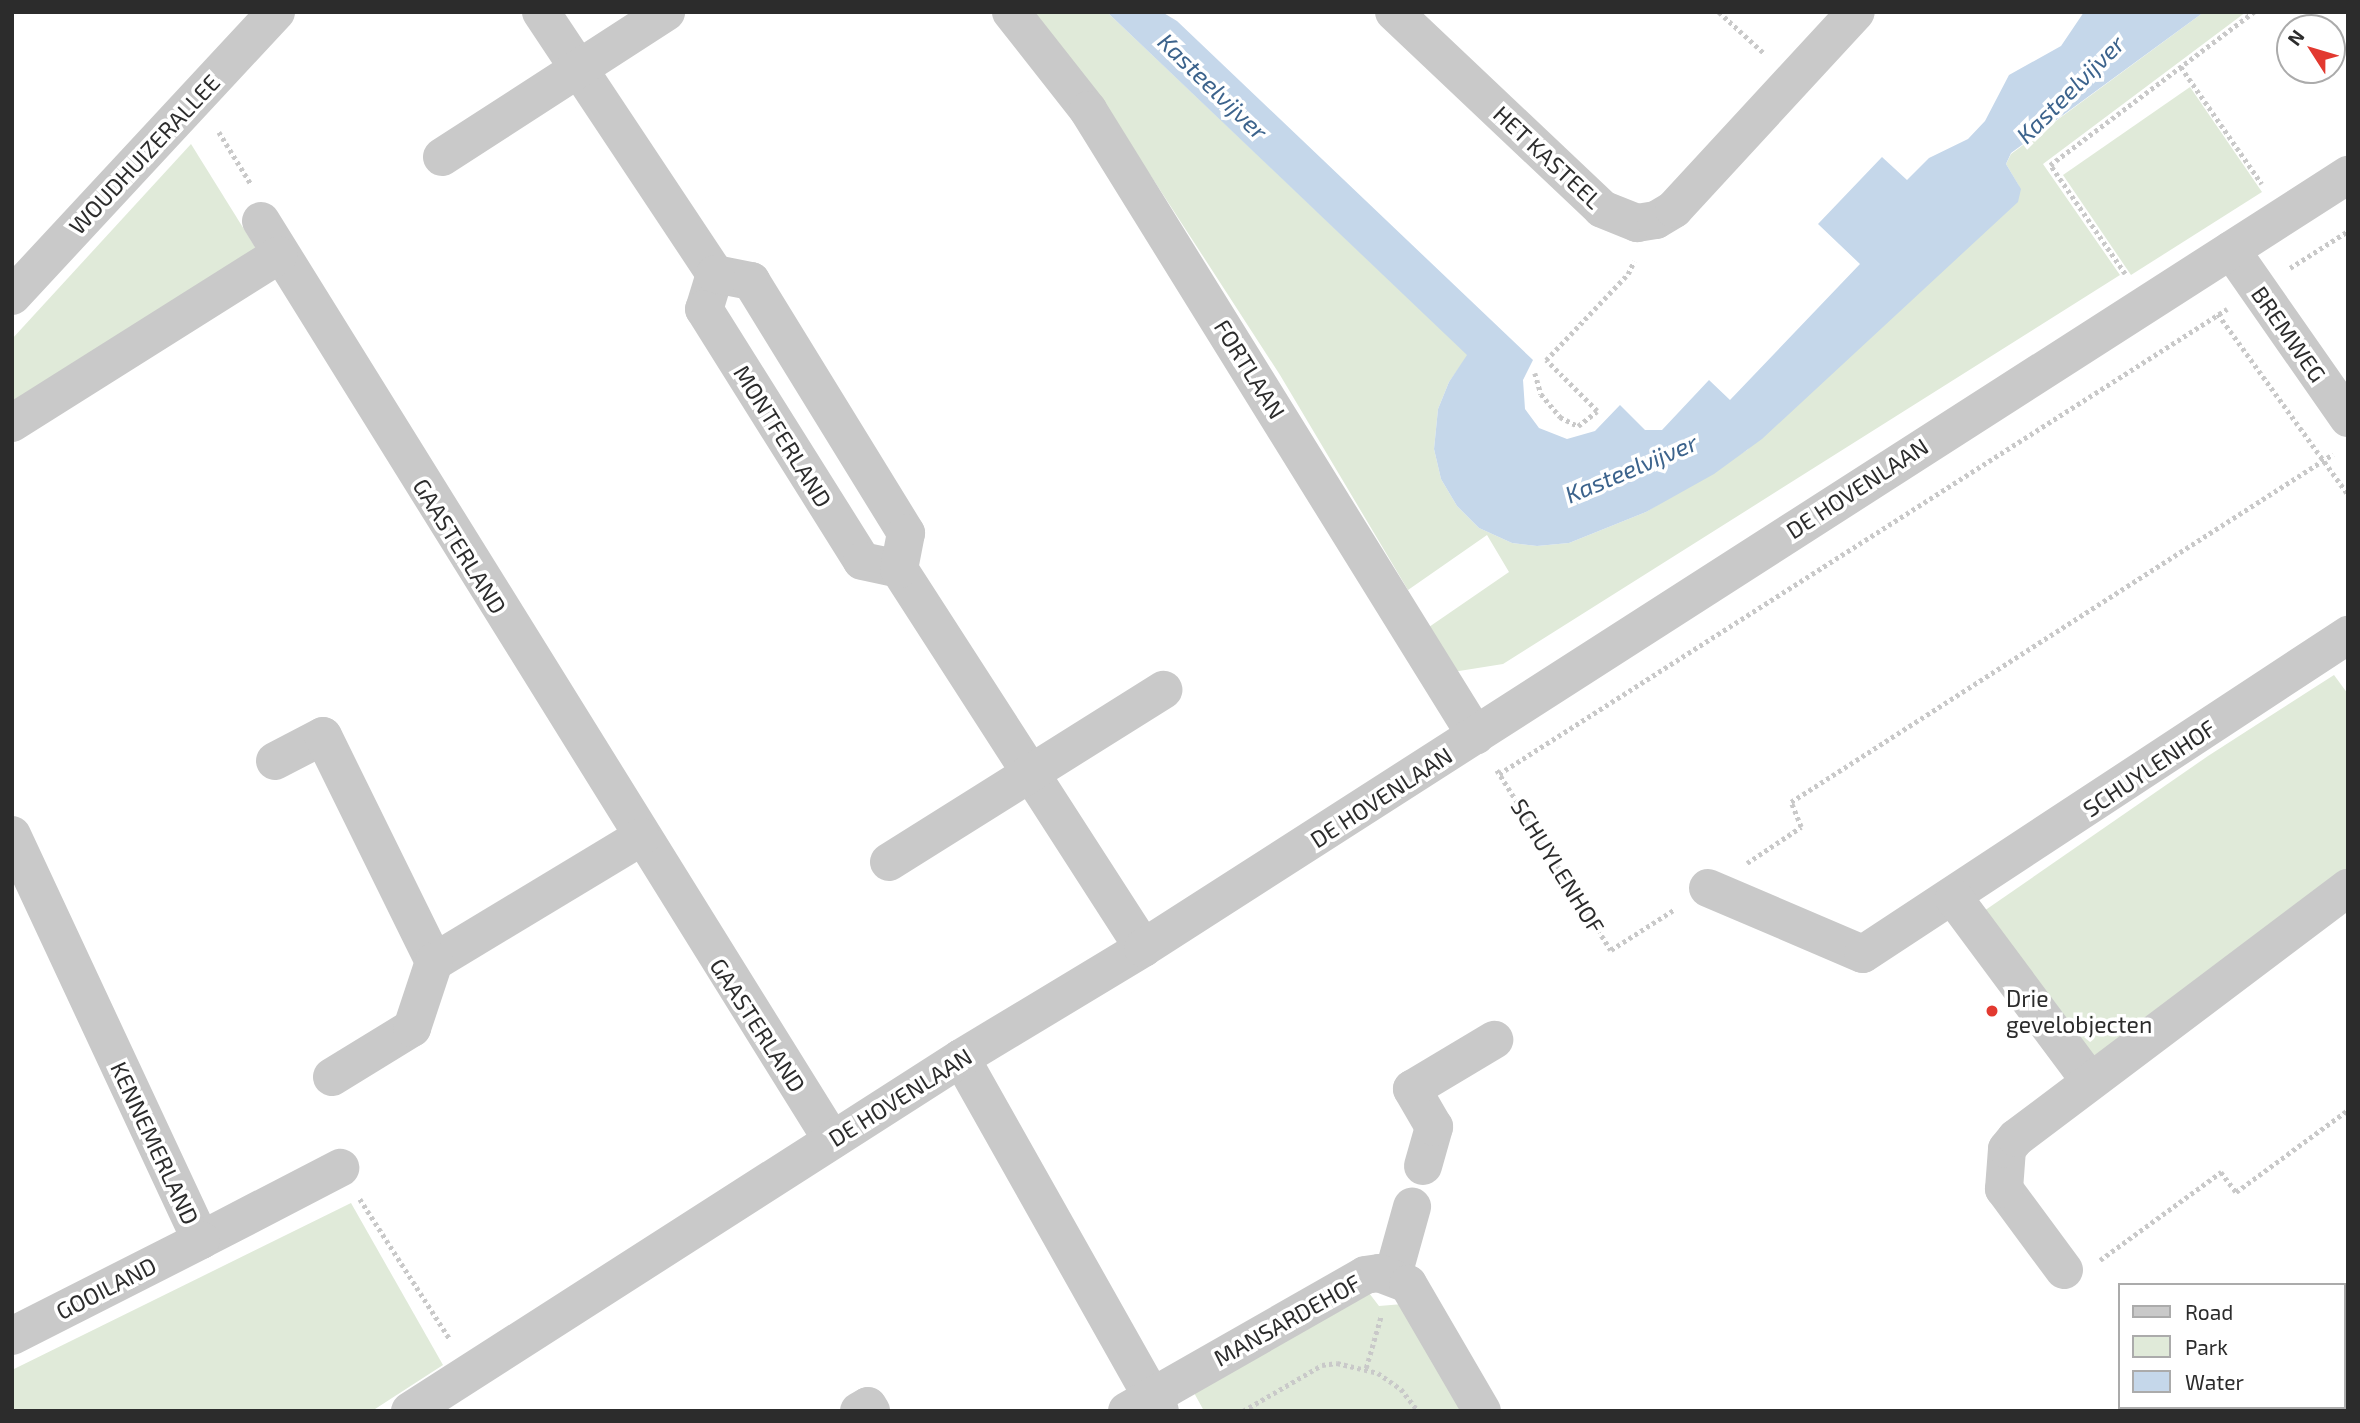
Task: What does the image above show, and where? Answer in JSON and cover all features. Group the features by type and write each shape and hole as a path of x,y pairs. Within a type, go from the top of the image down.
{"street":[{"name":"WOUDHUIZERALLEE","path":"12,296 276,12"},
{"path":"541,12 715,274 751,281 906,533 899,569 1143,948"},
{"path":"442,157 666,12"},
{"name":"FORTLAAN","path":"1011,12 1088,110 1476,736"},
{"name":"HET KASTEEL","path":"1394,12 1602,209 1637,223 1656,220"},
{"path":"1656,220 1674,209 1856,12"},
{"name":"DE HOVENLAAN","path":"410,1411 961,1058 1143,948 1476,736 2348,175"},
{"name":"GAASTERLAND","path":"261,221 279,255 832,1140"},
{"name":"BREMWEG","path":"2231,250 2348,418"},
{"path":"12,423 279,255"},
{"name":"MONTFERLAND","path":"715,274 704,309 862,561 899,569"},
{"name":"SCHUYLENHOF","path":"1708,888 1863,954 1954,898 2346,640"},
{"path":"889,862 1163,690"},
{"path":"275,761 323,736 434,962"},
{"name":"KENNEMERLAND","path":"12,835 201,1240 340,1168"},
{"path":"332,1077 412,1028 434,962 641,837"},
{"path":"2064,1270 2009,1197 2003,1164 2016,1138 2348,888"},
{"path":"1954,898 2090,1081"},
{"path":"1423,1166 1434,1127 1412,1088 1494,1040"},
{"name":"MANSARDEHOF","path":"961,1058 1146,1406 1366,1275 1393,1275 1417,1297 1482,1411"},
{"path":"1393,1275 1412,1207"},
{"name":"GOOILAND","path":"12,1336 201,1240"},
{"path":"859,1411 868,1406 871,1411"}],"path":[{"path":"1719,12 1794,82"},
{"path":"2130,281 2050,165 2254,12"},
{"path":"2181,67 2268,192"},
{"path":"198,96 260,200 261,221"},
{"path":"1535,373 1541,394 1560,417 1578,426 1597,411 1546,360 1628,274 1656,220"},
{"path":"1499,774 2348,231"},
{"path":"2218,314 2348,494"},
{"path":"1708,888 1801,827 1791,802 2323,461"},
{"name":"SCHUYLENHOF","path":"1476,736 1611,950 1708,888"},
{"path":"2064,1270 2088,1268 2221,1172 2236,1192 2348,1110"},
{"path":"340,1168 471,1372"},
{"path":"1366,1368 1393,1275"},
{"path":"1243,1411 1322,1365 1366,1368 1401,1389 1418,1411"}],"green space":[{"path":"1031,12 1107,12 1468,355 1449,382 1438,409 1434,449 1441,479 1457,506 1479,528 1512,543 1537,546 1569,543 1646,512 1747,450 2019,186 2006,164 2011,154 2204,12 2246,12 2043,164 2120,275 1503,664 1453,671 1429,627 1509,572 1487,535 1408,590 1280,375 1151,176"},
{"path":"2190,87 2262,192 2131,275 2063,175"},
{"path":"191,144 257,250 12,406 12,339"},
{"path":"2334,675 2348,694 2348,877 2093,1062 1984,911 2208,756"},
{"path":"351,1203 443,1365 372,1411 12,1411 12,1370"},
{"path":"1369,1293 1379,1306 1403,1304 1464,1411 1204,1411 1193,1391"}],"water":[{"name":"Kasteelvijver","path":"1107,12 1162,12 1177,21 1533,360 1523,380 1525,409 1539,428 1567,439 1595,431 1620,405 1645,430 1662,430 1709,380 1730,400 1860,264 1818,224 1882,157 1907,180 1929,158 1968,139 1985,121 2009,75 2061,46 2084,12 2204,12 2011,153 2006,164 2021,189 2018,202 1762,439 1714,474 1646,512 1569,543 1537,546 1512,543 1479,528 1457,506 1441,479 1434,449 1438,409 1449,382 1467,355"}],"place":[{"name":"Drie gevelobjecten","path":"1992,1011"}]}
